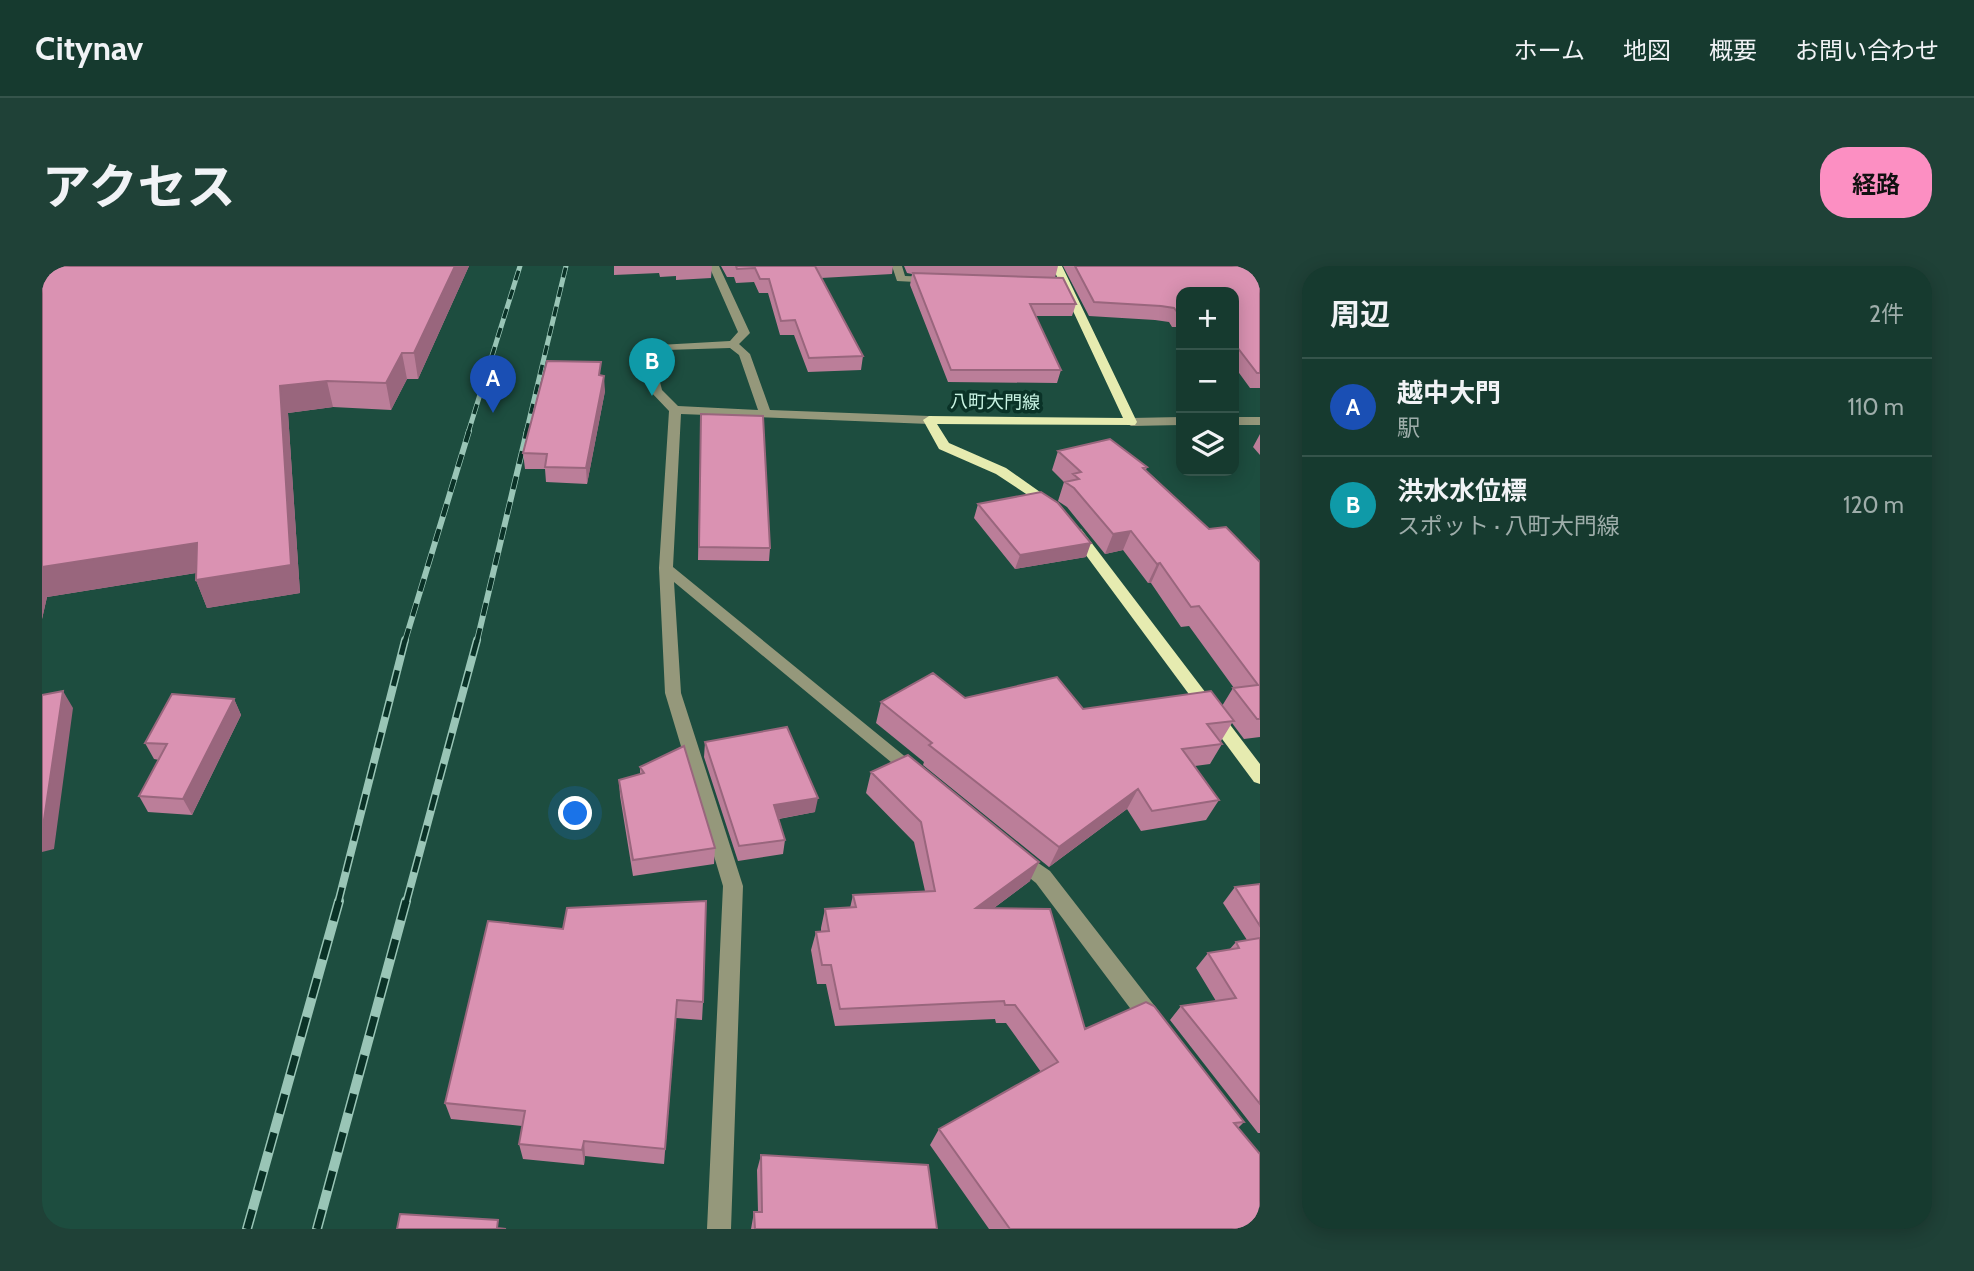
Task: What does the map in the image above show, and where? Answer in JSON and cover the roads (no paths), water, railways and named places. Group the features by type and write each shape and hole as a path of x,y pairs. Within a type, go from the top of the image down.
{"main road":[{"path":"1057,266 1131,422"},
{"name":"八町大門線","path":"929,420 1131,422"},
{"name":"八町大門線","path":"929,420 944,446 1001,471 1060,512 1093,552 1260,778"}],"street":[{"path":"714,266 744,333 733,344 663,347 649,362 656,391 675,410 929,420"},
{"path":"897,266 901,279 943,281"},
{"path":"1053,283 1067,284"},
{"path":"733,344 744,354 765,412"},
{"path":"675,410 666,568 673,693 733,887 719,1229"},
{"path":"1239,421 1260,421"},
{"path":"1131,422 1176,422"},
{"path":"666,568 935,789"},
{"path":"999,841 1042,877 1168,1040"}],"railway":[{"path":"468,433 520,266"},
{"path":"526,433 566,266"},
{"path":"405,641 469,431"},
{"path":"477,641 527,431"},
{"path":"338,903 405,640"},
{"path":"406,903 477,640"},
{"path":"247,1229 339,901"},
{"path":"317,1229 406,901"}],"place":[{"name":"洪水水位標","path":"652,396"},
{"name":"越中大門","path":"493,413"}]}
